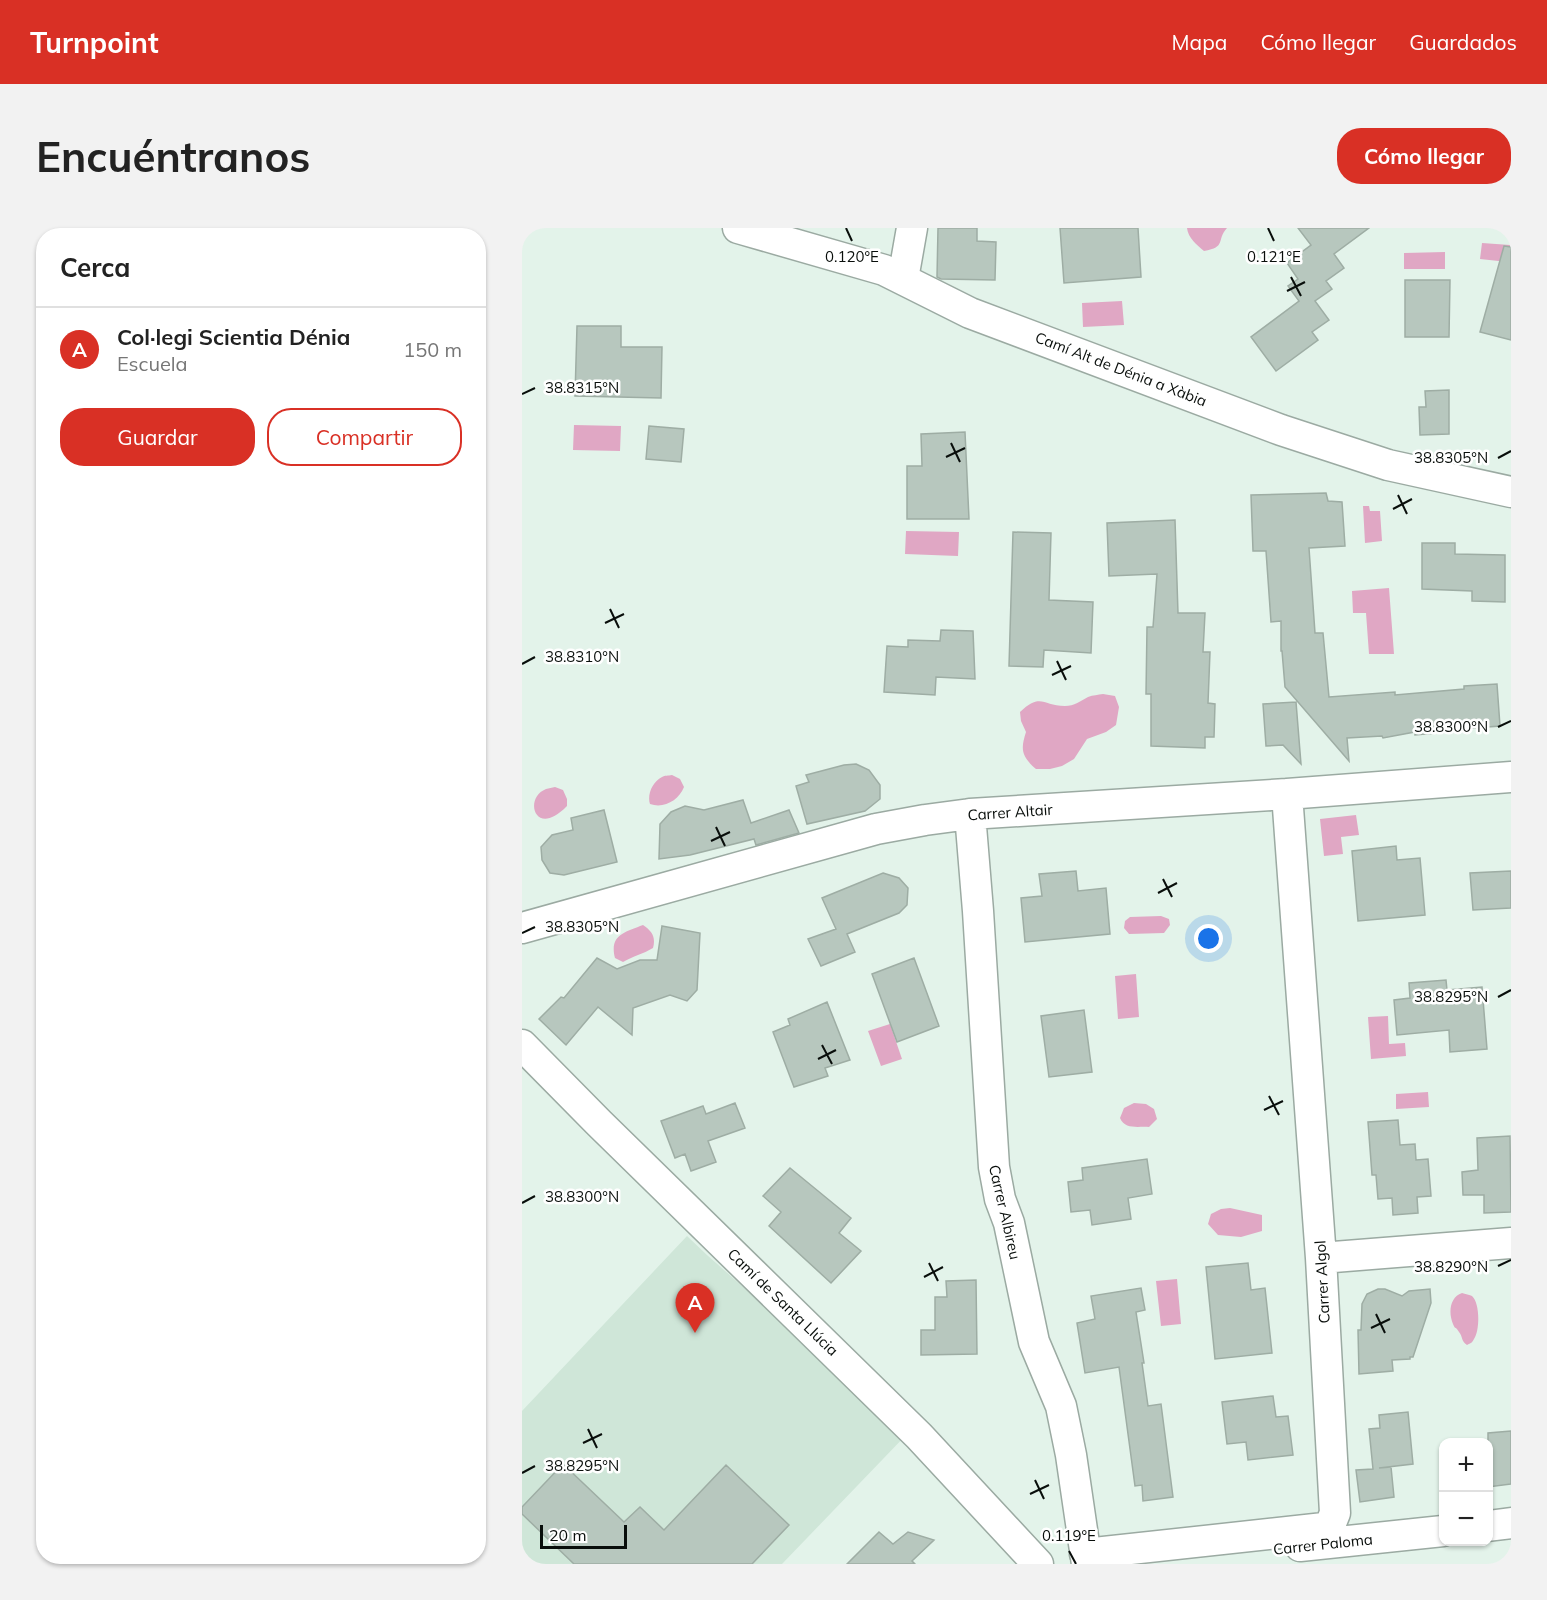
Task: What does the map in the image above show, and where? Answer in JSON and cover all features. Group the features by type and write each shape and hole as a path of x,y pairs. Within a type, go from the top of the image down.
{"street":[{"name":"Camí Alt de Dénia a Xàbia","path":"738,228 884,270 970,313 1281,430 1388,465 1511,492"},
{"path":"903,279 912,228"},
{"name":"Carrer Altair","path":"522,928 876,830 925,820 970,814 1511,777"},
{"name":"Carrer Algol","path":"1086,1559 1324,1527 1331,1523 1335,1513 1321,1258 1287,794"},
{"name":"Carrer Albireu","path":"970,814 994,1167 1000,1199 1009,1223 1034,1342 1061,1406 1071,1455 1086,1559"},
{"name":"Camí de Santa Llúcia","path":"522,1045 919,1436 1038,1564"},
{"path":"1321,1258 1511,1243"},
{"path":"1493,1525 1511,1523"},
{"name":"Carrer Paloma","path":"1130,1564 1439,1531"}],"shaded area":[{"path":"1187,228 1227,228 1216,247 1204,251 1191,238"},
{"path":"1482,243 1510,245 1508,262 1480,259"},
{"path":"1445,252 1445,269 1404,269 1404,253"},
{"path":"1122,301 1124,325 1083,327 1082,303"},
{"path":"574,425 621,426 620,451 573,450"},
{"path":"1363,506 1369,506 1370,511 1380,511 1382,541 1365,543"},
{"path":"906,531 959,532 958,556 905,554"},
{"path":"1389,588 1394,654 1369,654 1366,613 1353,613 1352,591"},
{"path":"1103,694 1115,696 1119,707 1116,725 1106,732 1087,739 1074,759 1062,766 1036,769 1031,765 1024,753 1023,744 1026,732 1020,712 1038,701 1068,706 1090,696"},
{"path":"672,775 680,779 684,787 679,796 666,804 650,804 650,793 655,782 663,776"},
{"path":"555,787 563,790 567,806 547,819 540,817 534,807 535,800 546,789"},
{"path":"1356,815 1359,835 1341,837 1343,854 1324,856 1320,819"},
{"path":"1161,916 1169,919 1170,925 1164,933 1129,934 1124,928 1125,921 1130,917"},
{"path":"643,925 653,935 653,948 623,962 615,958 616,939 625,932"},
{"path":"1136,974 1139,1017 1118,1019 1115,976"},
{"path":"1388,1016 1389,1044 1405,1043 1406,1056 1371,1059 1368,1017"},
{"path":"890,1024 902,1059 881,1066 868,1031"},
{"path":"1428,1092 1429,1107 1396,1109 1396,1094"},
{"path":"1134,1103 1146,1104 1154,1109 1157,1119 1149,1127 1132,1127 1122,1122 1120,1118 1124,1108"},
{"path":"1230,1208 1262,1215 1262,1231 1241,1237 1218,1235 1208,1224 1211,1214"},
{"path":"687,1236 908,1433 782,1564 522,1564 522,1411"},
{"path":"1177,1279 1181,1324 1161,1326 1156,1281"},
{"path":"1462,1293 1475,1299 1478,1310 1476,1335 1467,1345 1451,1319 1453,1301"}],"building":[{"path":"938,228 977,228 977,241 996,242 995,280 937,277"},
{"path":"1060,228 1138,228 1141,277 1064,283"},
{"path":"1298,228 1369,228 1334,254 1344,268 1326,281 1332,289 1315,301 1329,320 1312,332 1318,340 1276,371 1251,337 1299,301 1288,286 1298,279 1287,263 1311,245"},
{"path":"1504,246 1511,247 1511,340 1480,332"},
{"path":"1405,280 1450,280 1449,337 1405,337"},
{"path":"577,326 621,326 621,347 662,347 661,398 575,396"},
{"path":"1449,390 1449,434 1420,435 1419,407 1426,407 1425,391"},
{"path":"649,426 684,429 681,462 646,459"},
{"path":"965,432 969,519 907,519 907,466 922,466 921,434"},
{"path":"1326,493 1328,501 1342,502 1345,546 1309,548 1315,633 1323,633 1329,697 1395,692 1395,695 1497,684 1500,726 1415,735 1415,732 1383,738 1382,736 1347,738 1349,761 1285,687 1281,651 1281,621 1271,622 1266,551 1253,551 1251,495"},
{"path":"1175,520 1178,613 1205,613 1203,652 1210,652 1208,703 1215,704 1214,737 1205,737 1205,748 1151,746 1151,694 1146,694 1147,627 1153,627 1157,574 1109,576 1107,523"},
{"path":"1013,532 1051,533 1049,600 1093,602 1091,653 1044,650 1043,667 1009,666"},
{"path":"1422,543 1455,543 1455,554 1505,555 1505,602 1472,601 1472,591 1422,589"},
{"path":"941,630 973,631 975,679 936,677 935,695 884,692 887,646 908,647 908,640 940,641"},
{"path":"1296,702 1301,764 1283,745 1266,746 1263,704"},
{"path":"856,764 869,770 880,785 880,799 865,811 807,824 796,786 809,782 806,775"},
{"path":"743,800 751,823 789,810 799,833 756,845 754,839 690,855 659,859 660,824 671,812 685,806 704,810"},
{"path":"604,810 617,862 564,875 550,873 542,860 541,847 552,835 573,830 571,818"},
{"path":"1396,846 1397,860 1420,858 1425,915 1358,921 1352,851"},
{"path":"1076,871 1078,891 1106,888 1110,934 1025,942 1021,898 1042,896 1039,874"},
{"path":"1511,871 1511,908 1473,910 1470,873"},
{"path":"883,873 899,878 908,888 907,905 899,913 847,934 855,952 821,966 808,939 836,929 822,898"},
{"path":"662,926 700,933 697,990 687,1001 670,995 633,1008 632,1035 598,1007 566,1045 539,1019 561,997 564,998 597,958 617,969 640,960 657,960"},
{"path":"914,958 939,1026 897,1042 872,974"},
{"path":"1446,980 1447,990 1482,987 1487,1049 1450,1052 1449,1030 1397,1035 1394,1000 1410,998 1409,983"},
{"path":"827,1002 850,1060 825,1068 828,1076 794,1087 773,1032 790,1025 788,1019"},
{"path":"1084,1010 1092,1072 1049,1077 1041,1016"},
{"path":"735,1103 745,1128 708,1141 716,1162 691,1171 685,1154 675,1158 661,1121 703,1106 706,1114"},
{"path":"1398,1120 1400,1145 1415,1144 1416,1160 1428,1159 1431,1196 1417,1197 1418,1213 1393,1215 1392,1198 1378,1199 1376,1175 1372,1175 1368,1122"},
{"path":"1510,1136 1511,1212 1484,1213 1484,1195 1463,1195 1462,1172 1478,1170 1477,1138"},
{"path":"1147,1159 1152,1194 1128,1198 1131,1219 1092,1225 1090,1210 1071,1212 1068,1182 1083,1180 1082,1168"},
{"path":"790,1168 851,1218 839,1233 861,1251 831,1283 769,1226 781,1212 763,1196"},
{"path":"1248,1263 1251,1290 1265,1288 1272,1353 1215,1359 1206,1267"},
{"path":"976,1280 977,1354 921,1355 921,1330 935,1330 935,1297 947,1297 946,1281"},
{"path":"1141,1288 1145,1310 1136,1312 1148,1406 1161,1404 1173,1497 1143,1501 1142,1485 1135,1486 1119,1367 1085,1373 1077,1323 1095,1319 1091,1296"},
{"path":"1378,1289 1385,1289 1402,1296 1409,1291 1430,1289 1431,1303 1413,1357 1392,1360 1393,1371 1359,1374 1358,1330 1361,1330 1362,1304 1367,1294"},
{"path":"1273,1396 1276,1417 1288,1416 1293,1455 1248,1460 1246,1442 1227,1444 1222,1402"},
{"path":"1408,1412 1413,1464 1379,1468 1391,1467 1394,1497 1360,1502 1356,1470 1373,1469 1369,1429 1380,1428 1379,1415"},
{"path":"1511,1431 1511,1484 1493,1486 1493,1438 1488,1438 1488,1433"},
{"path":"563,1464 624,1522 640,1507 664,1530 726,1465 789,1525 752,1564 574,1564 522,1514 522,1507"},
{"path":"879,1532 893,1544 908,1532 934,1540 912,1561 915,1564 847,1564"}],"place":[{"name":"Col·legi Scientia Dénia","path":"695,1333"}]}
